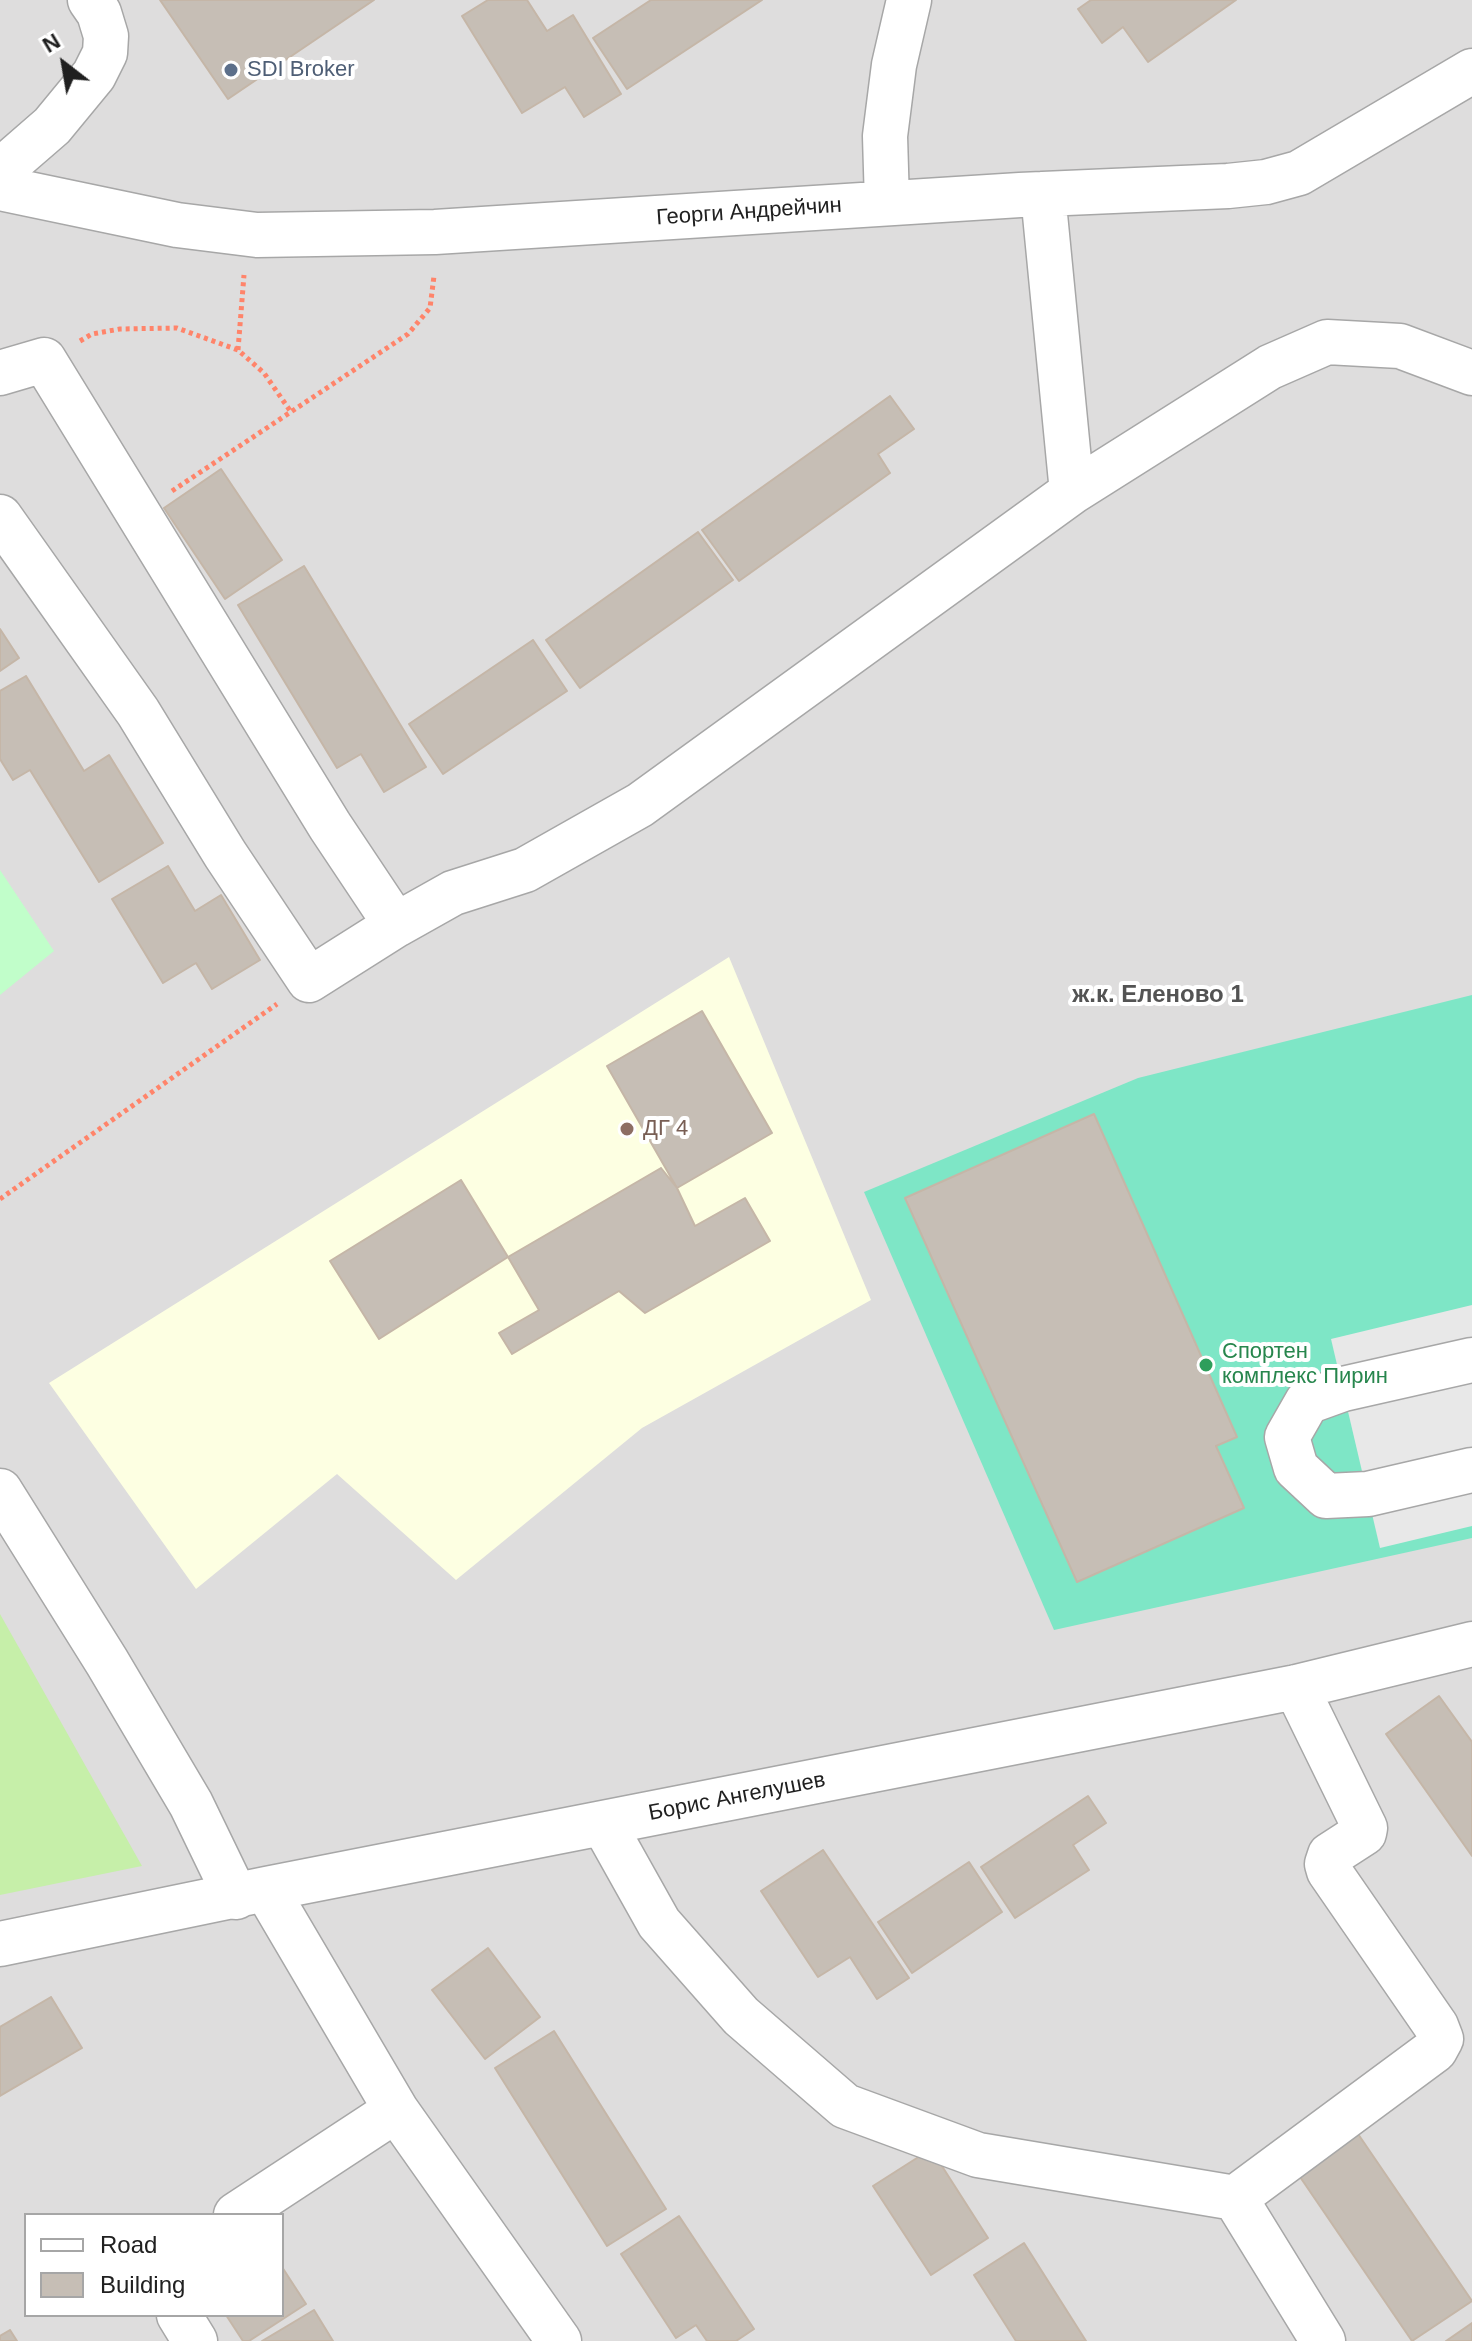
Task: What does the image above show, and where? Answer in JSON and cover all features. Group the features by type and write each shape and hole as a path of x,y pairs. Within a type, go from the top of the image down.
{"street":[{"path":"0,171 52,126 94,75 105,53 106,36 99,13 90,0"},
{"path":"887,203 885,136 894,65 909,0"},
{"name":"Георги Андрейчин","path":"0,188 177,225 257,235 432,232 887,203 1228,186 1266,182 1299,173 1472,71"},
{"path":"1043,194 1072,492"},
{"path":"0,517 138,712 225,854 309,980 453,893 525,870 640,805 1072,492 1270,367 1327,342 1400,346 1472,373"},
{"path":"0,373 44,360 330,826 396,925"},
{"path":"1472,1360 1343,1389 1307,1402 1287,1437 1296,1468 1326,1496 1368,1494 1472,1470"},
{"path":"0,1491 191,1804 396,2110 559,2341"},
{"name":"Борис Ангелушев","path":"0,1944 1296,1687 1472,1644"},
{"path":"603,1823 659,1923 741,2016 845,2106 978,2155 1235,2198 1435,2050 1441,2039 1436,2026 1329,1871 1327,1864 1330,1855 1364,1833 1365,1828 1296,1687"},
{"path":"239,2213 396,2110"},
{"path":"1235,2198 1323,2341"},
{"path":"180,2317 195,2341"}],"path":[{"path":"140,512 408,334 430,308 434,263"},
{"path":"238,350 245,266"},
{"path":"44,360 92,334 120,329 177,328 238,350 264,373 291,412"},
{"path":"0,1199 113,1122 309,980"}],"shaded area":[{"path":"0,0 1472,0 1472,2341 0,2341"},
{"name":"ДГ 4","path":"729,957 871,1300 642,1428 456,1580 337,1474 196,1589 49,1383"},
{"path":"1472,1305 1472,1526 1380,1548 1331,1339"}],"green space":[{"path":"0,870 54,951 0,995"},
{"name":"Спортен комплекс Пирин","path":"1472,995 1472,1538 1054,1630 864,1192 1138,1078"},
{"path":"0,1614 142,1866 0,1895"}],"building":[{"path":"160,0 374,0 228,99"},
{"path":"488,0 527,0 547,31 573,15 621,94 584,117 565,87 522,113 462,16"},
{"path":"651,0 762,0 627,89 593,38"},
{"path":"1091,0 1236,0 1148,62 1123,27 1102,43 1078,9"},
{"path":"890,396 914,429 878,454 890,473 739,581 702,530"},
{"path":"221,469 282,560 225,599 164,508"},
{"path":"698,532 733,580 580,688 546,640"},
{"path":"304,566 426,767 384,792 361,754 337,768 238,605"},
{"path":"0,629 19,658 0,671"},
{"path":"533,640 567,691 443,774 409,724"},
{"path":"26,676 84,771 109,755 163,843 99,882 30,770 13,780 0,759 0,691"},
{"path":"168,866 195,911 221,895 260,960 212,989 196,963 163,983 112,899"},
{"path":"702,1011 772,1133 677,1188 607,1066"},
{"path":"1094,1114 1237,1437 1216,1446 1244,1508 1077,1582 905,1198"},
{"path":"661,1168 677,1188 695,1226 745,1198 770,1241 645,1313 619,1291 512,1354 499,1333 539,1310 508,1257"},
{"path":"461,1180 508,1257 379,1339 330,1261"},
{"path":"1439,1696 1472,1742 1472,1856 1386,1734"},
{"path":"1088,1796 1106,1823 1073,1845 1089,1870 1015,1918 981,1867"},
{"path":"823,1850 909,1978 877,1999 850,1957 818,1977 761,1891"},
{"path":"969,1862 1002,1912 912,1973 878,1922"},
{"path":"488,1948 540,2017 485,2059 432,1990"},
{"path":"51,1997 82,2048 0,2096 0,2027"},
{"path":"554,2031 666,2209 607,2246 495,2068"},
{"path":"1356,2131 1472,2301 1412,2341 1296,2171"},
{"path":"931,2149 988,2238 931,2275 873,2186"},
{"path":"679,2216 754,2329 736,2341 707,2341 696,2325 676,2338 621,2254"},
{"path":"1024,2243 1086,2341 1016,2341 974,2275"},
{"path":"284,2270 306,2304 249,2341 243,2341 227,2317 284,2317"},
{"path":"314,2310 333,2341 262,2341"},
{"path":"1472,2323 1472,2341 1446,2341"},
{"path":"10,2330 17,2341 0,2341 0,2336"}],"place":[{"name":"SDI Broker","path":"231,70"},
{"name":"ДГ 4","path":"627,1129"},
{"name":"Спортен комплекс Пирин","path":"1206,1365"}],"district":[{"name":"ж.к. Еленово 1","path":"1158,995"}]}
